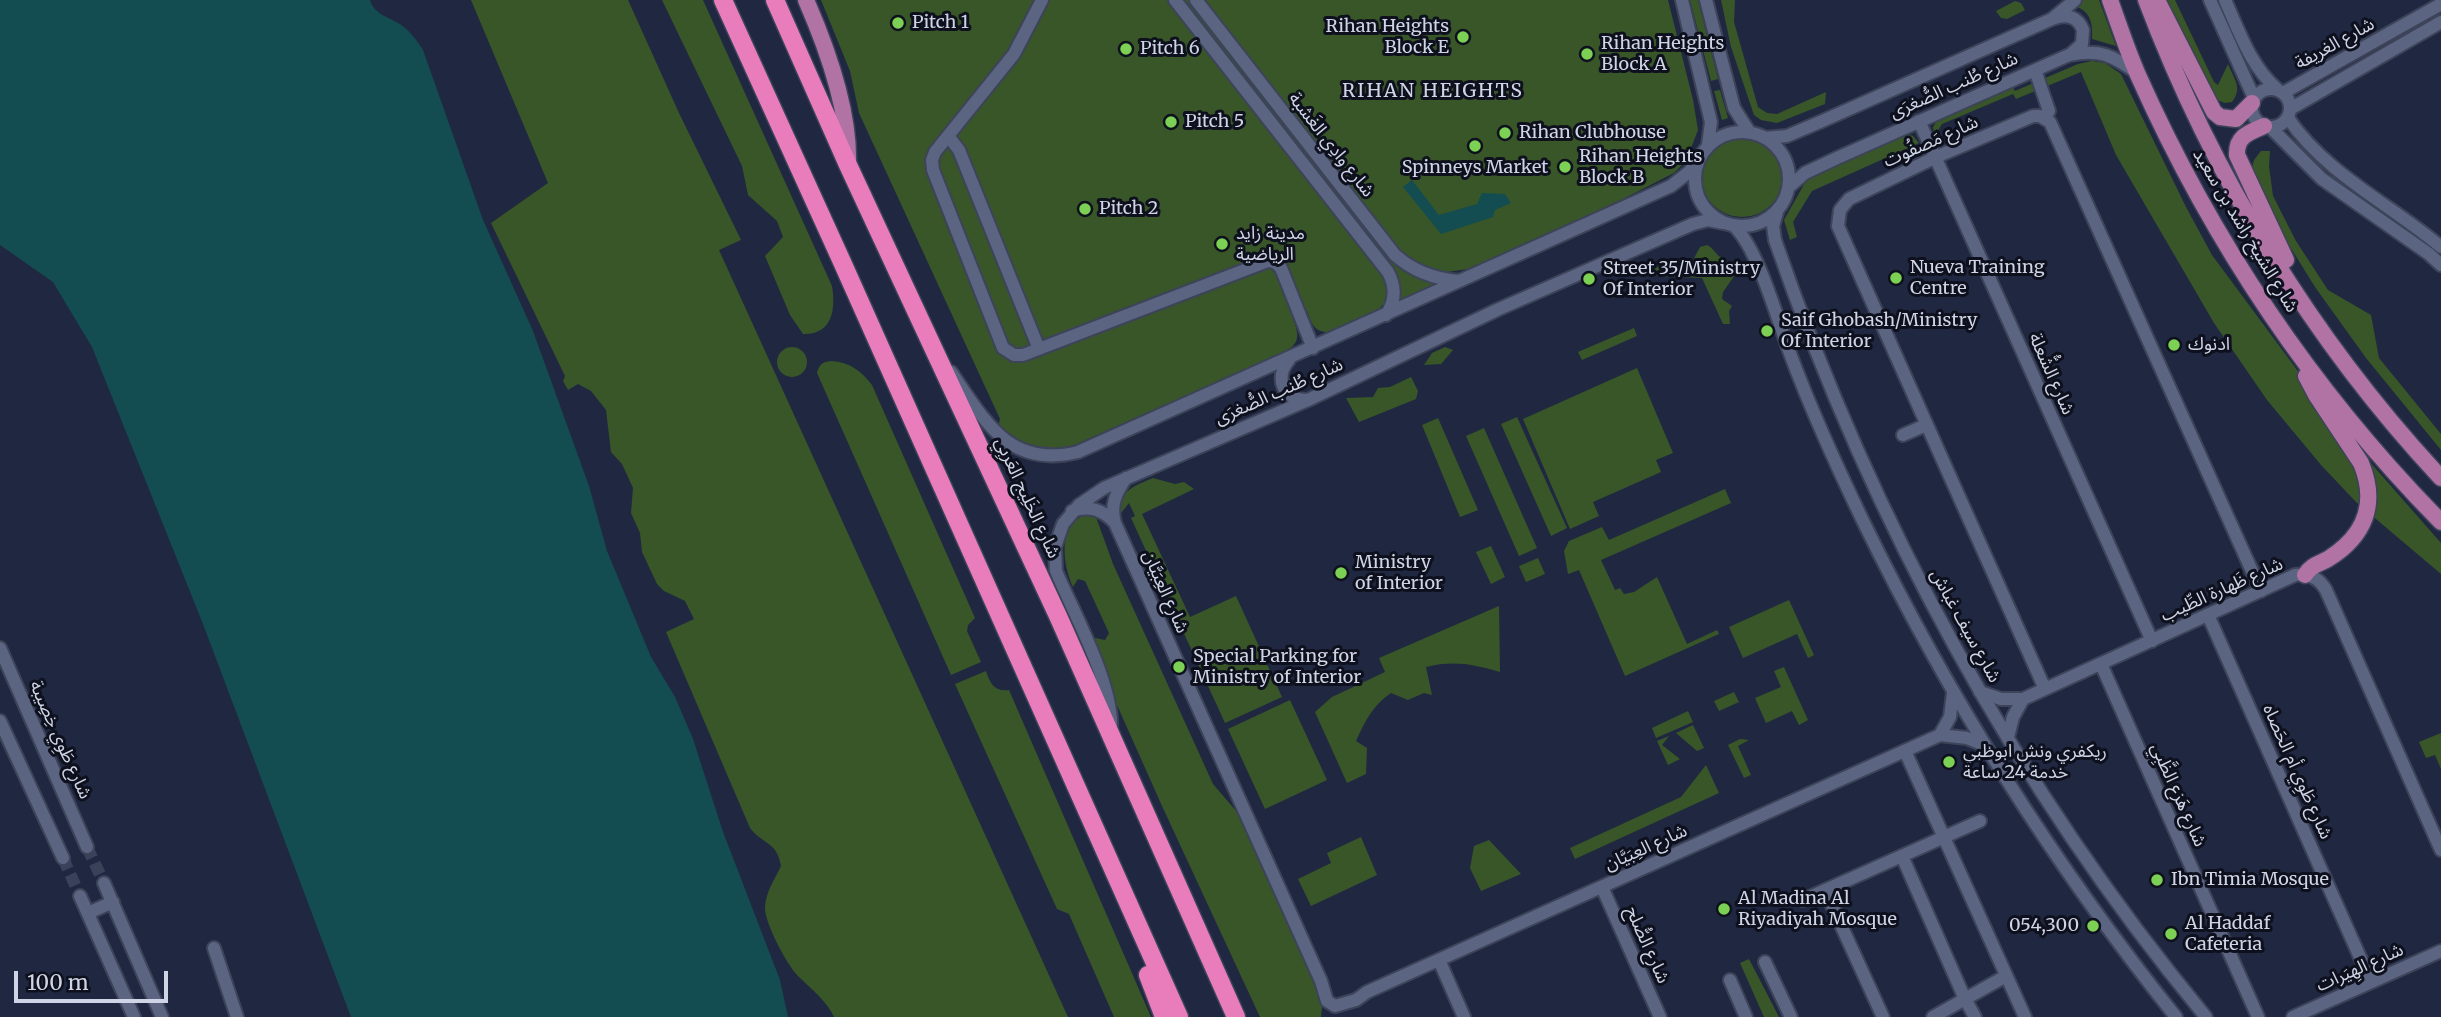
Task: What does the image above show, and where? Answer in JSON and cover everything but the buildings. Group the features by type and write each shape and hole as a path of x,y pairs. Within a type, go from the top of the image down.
{"highway":[{"path":"723,0 1179,1017"},
{"name":"شارع الخَلِيج العَربِي","path":"775,0 848,165 1111,734 1236,1016"},
{"path":"1138,927 1145,966 1164,1017"}],"main road":[{"path":"806,0 843,106 848,135 848,165"},
{"name":"شارع الشيخ راشد بن سعيد","path":"2110,0 2137,73 2172,145 2220,235 2260,301 2374,451 2441,522"},
{"name":"شارع الشيخ راشد بن سعيد","path":"2146,0 2171,66 2255,225 2316,322 2374,401 2441,478"},
{"path":"2157,0 2214,112 2220,117 2235,119 2253,100"},
{"path":"2267,127 2242,138 2236,147 2237,155 2316,322"},
{"path":"2298,354 2316,395 2361,463 2369,489 2366,515 2354,538 2314,573"}],"street":[{"name":"شارع وادِي الغَشبة","path":"1175,0 1388,272 1394,292 1392,305 1385,315"},
{"name":"شارع وادِي الغَشبة","path":"1196,0 1395,255 1418,272 1460,281"},
{"path":"1682,0 1711,122 1708,145 1699,159 1695,176 1699,200 1709,213 1729,224 1751,248 1801,382 1847,487 1953,693 2065,869 2176,1017"},
{"path":"1706,0 1734,108 1750,133"},
{"name":"شارع طُنب الصُّغرَى","path":"1765,138 1796,133 2052,19 2075,0"},
{"path":"2210,0 2253,100 2255,119 2322,179 2441,265"},
{"path":"2225,0 2244,43 2266,79 2287,97 2289,113 2296,130 2330,166 2441,247"},
{"path":"1037,4 1026,36 1014,54 933,156 933,170 1000,344 1018,356 1268,261 1275,262 1281,268 1313,348"},
{"name":"شارع الغريفة","path":"2280,91 2441,4"},
{"path":"2052,19 2069,16 2081,25 2084,35 2082,44 2069,55"},
{"name":"شارع الغريفة","path":"2289,113 2441,22"},
{"name":"شارع طُنب الصُّغرَى","path":"1789,187 1813,169 2069,55 2105,53 2137,73"},
{"path":"2032,71 2049,111 2045,118 2052,125 2261,591"},
{"path":"2253,100 2264,90 2280,91"},
{"path":"2267,127 2280,125 2289,113"},
{"name":"شارع مَصفُوت","path":"2045,118 2033,116 1936,157 1849,199 1840,210 1838,221 1841,234 2045,689"},
{"name":"شارع الشُّعلة","path":"1919,121 2152,641"},
{"path":"1708,145 1727,134 1750,133 1765,138 1783,155 1789,170 1789,187 1777,212 1757,224 1729,224"},
{"path":"948,136 960,150 1039,349"},
{"name":"شارع طُنب الصُّغرَى","path":"933,345 994,431 1018,449 1048,456 1078,452 1671,186 1684,177 1699,159"},
{"name":"شارع سيف غباش","path":"1777,212 1773,226 1775,240 1837,404 1903,548 1980,692 2008,737 2092,867 2150,947 2206,1017"},
{"name":"شارع طُنب الصُّغرَى","path":"1111,734 1111,710 1105,686 1056,571 1057,539 1072,511 1095,493 1126,478 1308,400 1499,309 1693,224 1708,220 1729,224"},
{"path":"1292,357 1281,373 1282,385 1295,399 1308,400"},
{"path":"1903,435 1926,425"},
{"path":"1115,523 1113,503 1126,478"},
{"path":"1072,511 1096,509 1115,523"},
{"name":"شارع العِبَيَّان","path":"1115,523 1321,981 1332,995 1338,998 1367,992 1940,735"},
{"path":"2314,573 2326,590 2441,850"},
{"name":"شارع ظَهارة الطِّيب","path":"2023,699 2295,575 2314,573"},
{"name":"شارع طَوِي أم الحَصاه","path":"2208,615 2371,982"},
{"name":"شارع طَوِي خِصِيبة","path":"0,648 87,846"},
{"name":"شارع هَزع الظَّبِي","path":"2101,664 2258,1017"},
{"path":"1980,692 2001,699 2023,699 2013,717 2008,737"},
{"path":"1953,693 1950,717 1940,735 1958,736 1984,745"},
{"path":"0,722 63,858"},
{"path":"1905,751 2025,1017"},
{"path":"1803,900 1980,821"},
{"path":"1902,856 1975,1017"},
{"path":"104,883 162,1017"},
{"name":"شارع الصُّلح","path":"1602,887 1660,1017"},
{"path":"1825,890 1883,1017"},
{"path":"80,896 134,1017"},
{"path":"88,913 113,902"},
{"path":"214,948 237,1017"},
{"name":"شارع الهِيَرات","path":"2293,1017 2441,951"},
{"path":"1439,960 1464,1017"},
{"path":"1765,962 1791,1017"},
{"path":"1933,1017 2006,976"},
{"path":"1730,980 1746,1017"}],"green space":[{"path":"471,0 628,0 741,240 719,250 1068,1017 834,1017 823,1000 793,970 782,953 768,923 765,907 769,890 781,866 779,858 773,847 750,828 666,632 694,619 685,601 664,591 657,584 642,552 640,533 631,513 633,488 622,464 611,452 606,410 591,391 578,384 568,390 563,381 565,376 491,223 548,183"},
{"path":"662,0 703,0 832,286 832,312 826,326 820,330 803,334 790,315 765,256 783,237 777,221 748,195 742,166"},
{"name":"مدينة زايد الرياضية","path":"821,0 1668,0 1698,130 1686,161 1674,173 1621,200 1468,269 1447,272 1429,269 1439,282 1399,300 1400,288 1388,288 1388,299 1379,309 1329,332 1317,329 1307,311 1293,316 1297,339 1288,350 1070,447 1039,450 1023,444 998,428 1000,419 859,113 850,71"},
{"path":"1690,0 1698,0 1718,79 1711,81"},
{"path":"1721,0 1735,0 1734,22 1758,107 1767,113 1777,114 1826,92 1825,104 1777,123 1761,120 1754,115 1731,47"},
{"path":"2080,0 2099,0 2116,46 2092,39 2090,20 2082,9 2077,7"},
{"path":"2165,0 2175,0 2214,82 2218,85 2228,64 2237,88 2232,102 2225,103 2212,98"},
{"path":"2015,1 2021,3 2025,10 2007,19 2001,18 1996,11"},
{"path":"2092,61 2105,63 2121,74 2212,255 2340,428 2441,543 2441,574 2357,503 2321,465 2267,400 2214,323 2116,155 2081,72 2016,99 2013,94 1942,124 1937,132 1934,132 1933,127 1938,119 2013,87 2015,91 2078,64"},
{"path":"1720,90 1728,118 1722,120 1714,91"},
{"path":"1906,134 1913,136 1919,143 1812,191 1793,222 1797,237 1790,240 1784,220 1807,179"},
{"path":"1742,135 1758,138 1771,147 1780,160 1783,176 1780,192 1771,205 1758,214 1742,217 1726,214 1713,205 1704,192 1701,176 1704,160 1713,147 1726,138"},
{"path":"2261,151 2270,151 2273,196 2296,241 2328,290 2371,315 2379,358 2441,434 2441,450 2366,358 2315,287 2279,229 2251,171 2254,160"},
{"path":"1707,245 1732,264 1737,272 1723,292 1722,299 1732,306 1729,311 1730,324 1723,324 1702,278 1657,276 1652,272 1658,266 1680,259 1688,264 1692,262 1700,247"},
{"path":"1634,328 1637,336 1582,360 1578,352"},
{"path":"792,347 803,351 807,362 803,373 792,377 781,373 777,362 781,351"},
{"path":"1445,347 1453,350 1441,364 1424,365 1432,353"},
{"path":"831,361 854,368 872,385 975,618 968,625 967,631 981,662 951,675 817,373 822,364"},
{"path":"1637,368 1673,453 1656,460 1661,472 1593,502 1599,516 1570,529 1523,419"},
{"path":"1411,377 1418,391 1416,399 1359,422 1346,398 1373,397 1378,388 1390,387"},
{"path":"1517,417 1567,528 1551,536 1501,424"},
{"path":"1438,418 1478,510 1460,517 1422,425"},
{"path":"1484,428 1537,548 1519,556 1466,436"},
{"path":"1153,478 1175,484 1184,482 1194,489 1142,514 1190,617 1236,596 1282,697 1225,723 1131,518 1135,516 1129,503 1121,513 1120,505 1125,494"},
{"path":"1725,489 1731,503 1601,560 1615,590 1620,588 1624,594 1634,592 1657,577 1687,644 1717,630 1719,634 1625,676 1579,570 1568,574 1564,551 1569,541 1602,527 1609,540"},
{"path":"1089,513 1096,517 1113,564 1213,784 1237,812 1323,997 1321,1017 1260,1017 1162,806 1096,658 1095,638 1105,640 1109,633 1085,581 1078,579 1073,587 1066,567 1067,534 1071,525"},
{"path":"1491,546 1505,577 1491,584 1476,552"},
{"path":"1538,558 1545,574 1526,582 1519,566"},
{"path":"1789,600 1814,655 1808,658 1797,634 1743,658 1729,627"},
{"path":"1499,606 1500,672 1463,664 1426,667 1432,695 1424,693 1408,700 1391,693 1374,708 1356,741 1367,748 1366,774 1347,783 1315,712 1332,697 1385,672 1379,658"},
{"path":"1784,667 1808,720 1799,725 1792,711 1766,723 1755,698 1781,687 1774,671"},
{"path":"986,671 993,686 1000,690 1009,690 1151,1017 1114,1017 1069,914 1057,909 955,684"},
{"path":"1734,692 1739,702 1719,711 1714,701"},
{"path":"1290,700 1327,780 1265,809 1228,729"},
{"path":"1688,711 1693,722 1656,738 1652,728"},
{"path":"1693,725 1704,748 1697,751 1676,733"},
{"path":"2441,733 2441,769 2435,755 2426,758 2419,742"},
{"path":"1669,736 1662,745 1680,759 1668,765 1657,741"},
{"path":"1740,739 1749,740 1738,746 1751,775 1744,778 1728,745"},
{"path":"1706,765 1719,793 1575,859 1570,848 1681,797"},
{"path":"1361,837 1377,875 1311,906 1298,879 1331,863 1327,853"},
{"path":"1489,840 1521,874 1481,891 1470,868 1474,846"},
{"path":"1749,959 1779,1017 1764,1017 1740,963"}],"shaded area":[{"path":"0,0 370,0 376,10 400,24 415,38 423,50 483,220 533,331 589,486 607,551 651,657 675,697 693,739 723,832 780,980 788,1017 351,1017 203,624 92,347 53,282 0,245"},
{"path":"1412,180 1439,215 1477,204 1482,193 1505,194 1511,203 1495,210 1493,217 1441,234 1403,187"}],"tunnel":[{"path":"87,847 104,883"},
{"path":"63,858 80,896"}],"place":[{"name":"Pitch 1","path":"898,23"},
{"name":"Rihan Heights Block E","path":"1463,37"},
{"name":"Pitch 6","path":"1126,49"},
{"name":"Rihan Heights Block A","path":"1587,54"},
{"name":"Pitch 5","path":"1171,122"},
{"name":"Rihan Clubhouse","path":"1505,133"},
{"name":"Spinneys Market","path":"1475,146"},
{"name":"Rihan Heights Block B","path":"1565,167"},
{"name":"Pitch 2","path":"1085,209"},
{"name":"مدينة زايد الرياضية","path":"1222,244"},
{"name":"Nueva Training Centre","path":"1896,278"},
{"name":"Street 35/Ministry Of Interior","path":"1589,279"},
{"name":"Saif Ghobash/Ministry Of Interior","path":"1767,331"},
{"name":"ادنوك","path":"2174,345"},
{"name":"Ministry of Interior","path":"1341,573"},
{"name":"Special Parking for Ministry of Interior","path":"1179,667"},
{"name":"ريكفري ونش ابوظبي خدمة 24 ساعة","path":"1949,762"},
{"name":"Ibn Timia Mosque","path":"2157,880"},
{"name":"Al Madina Al Riyadiyah Mosque","path":"1724,909"},
{"name":"054,300","path":"2093,926"},
{"name":"Al Haddaf Cafeteria","path":"2171,934"}],"district":[{"name":"RIHAN HEIGHTS","path":"1433,92"}]}
